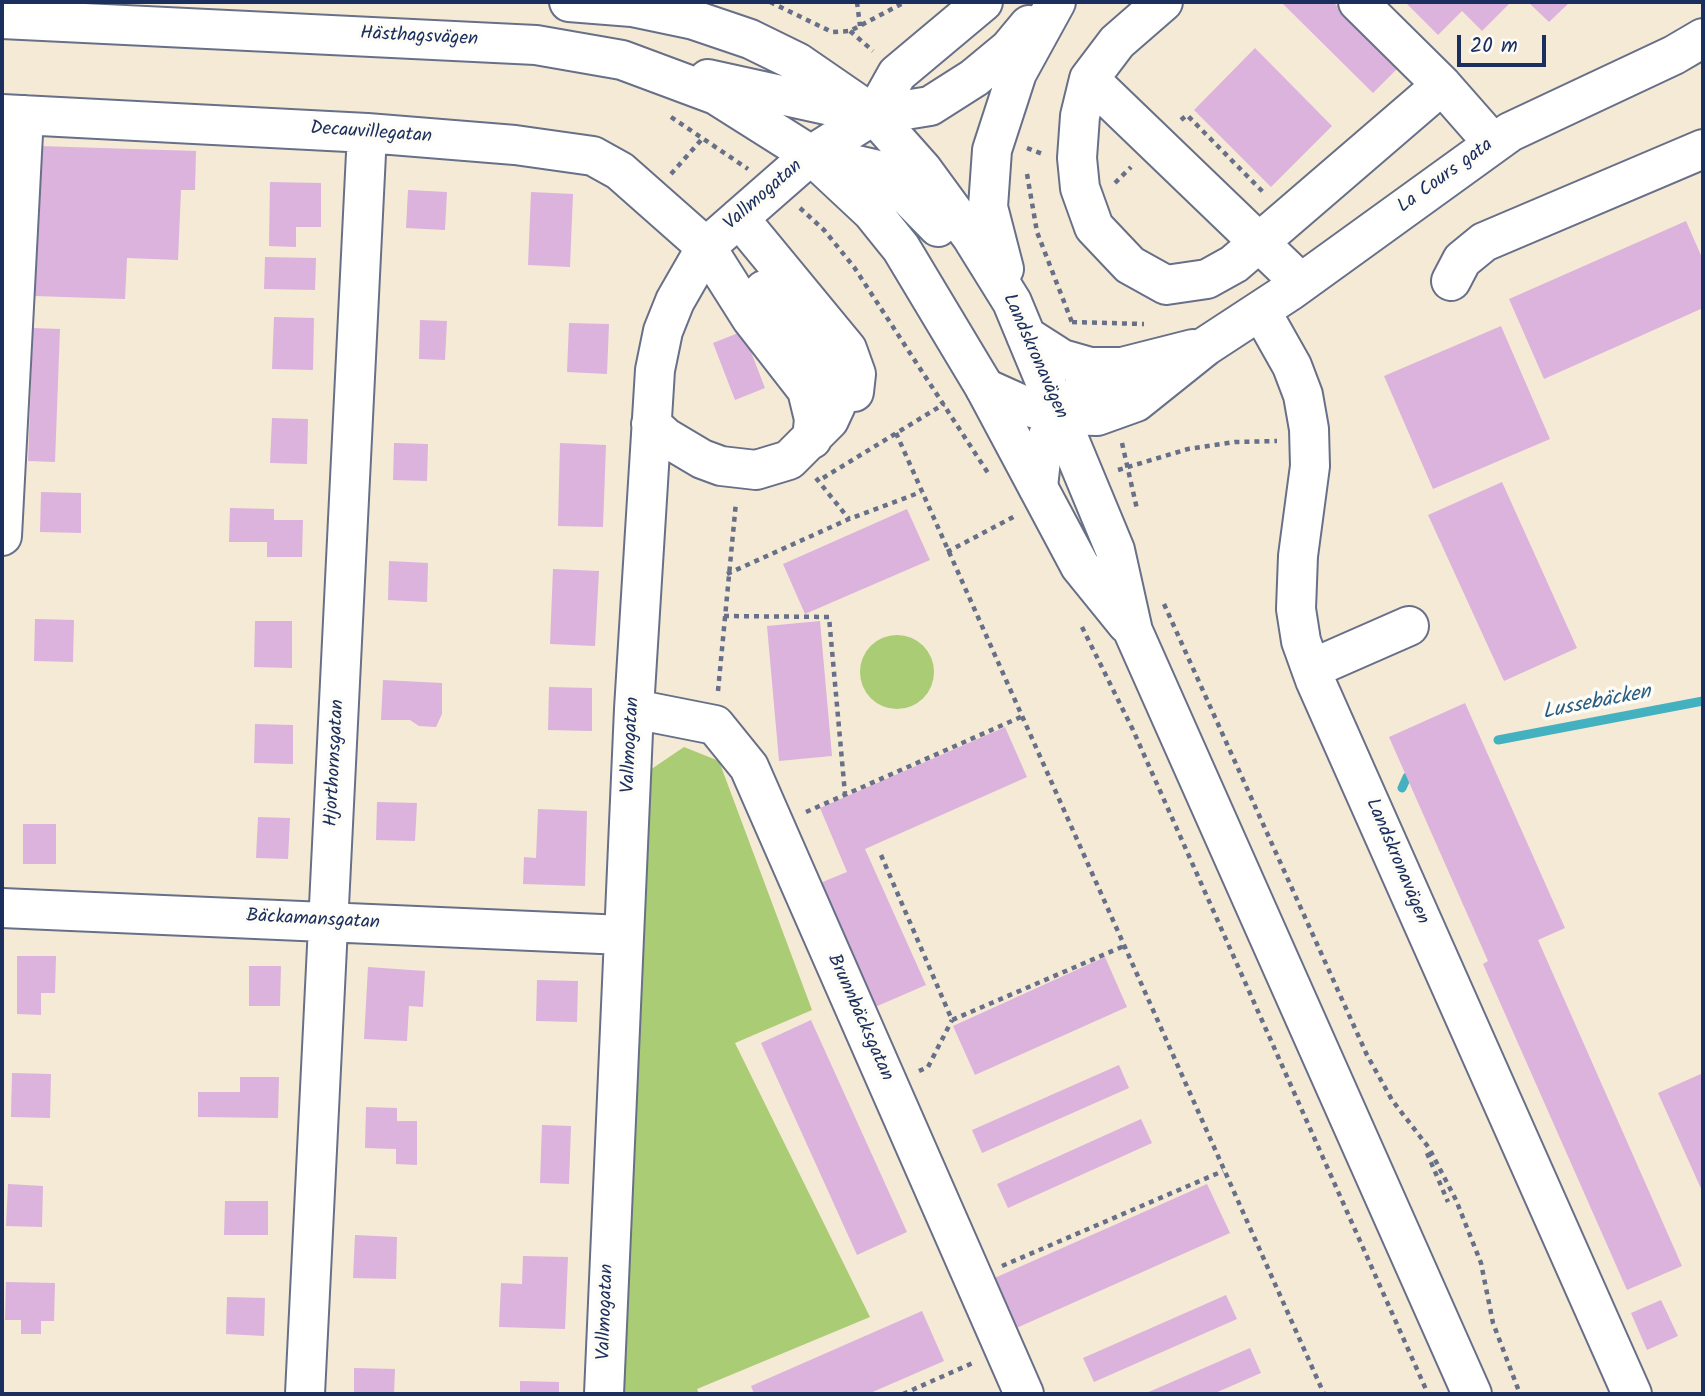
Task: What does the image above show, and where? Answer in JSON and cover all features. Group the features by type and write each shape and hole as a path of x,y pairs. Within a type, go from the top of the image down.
{"street":[{"path":"569,2 632,7 694,20 750,39 801,64 874,115"},
{"path":"874,115 897,74 983,2"},
{"path":"622,60 874,115 930,106 974,78 1009,49 1050,2"},
{"path":"1020,319 988,207 992,151 1017,74 1056,2"},
{"path":"1163,2 1117,42 1089,79 1080,117 1077,158 1080,188 1094,227 1130,265 1166,285 1207,279 1234,264 1442,85"},
{"path":"1358,2 1442,85 1493,143"},
{"name":"Hästhagsvägen","path":"2,19 536,45 622,60 716,95 811,155"},
{"name":"La Cours gata","path":"985,388 1024,406 1060,415 1084,417 1110,413 1136,402 1206,346 1301,283 1493,143 1562,104 1674,55 1703,38"},
{"path":"1089,79 1301,283"},
{"path":"2,536 13,114"},
{"name":"Decauvillegatan","path":"13,114 367,132 578,152 593,156 620,171 651,198 722,232"},
{"name":"Vallmogatan","path":"604,1394 634,709 655,370 663,331 689,271 722,232 811,155 874,115"},
{"name":"Landskronavägen","path":"874,115 951,206 1020,319 1115,550 1133,631 1472,1394"},
{"name":"Hjorthornsgatan","path":"305,1394 367,132"},
{"path":"1451,281 1462,260 1484,242 1703,149"},
{"path":"811,155 874,169 890,178 1020,319 1062,359 1106,367"},
{"name":"Landskronavägen","path":"811,155 872,212 901,248 985,388 1024,496 1133,631"},
{"path":"722,232 751,318 807,390 814,419 812,439"},
{"path":"651,424 665,438 702,459 740,470 756,471 781,464 844,409 854,395 856,374 853,362 837,336 722,232"},
{"name":"Landskronavägen","path":"1261,311 1292,366 1303,395 1310,429 1310,466 1298,556 1296,609 1301,641 1311,669 1632,1394"},
{"name":"La Cours gata","path":"1024,496 1041,460 1048,436 1060,415 1106,367 1206,346"},
{"path":"1311,669 1409,626"},
{"path":"634,709 716,725"},
{"name":"Brunnbäcksgatan","path":"716,725 749,767 1024,1394"},
{"name":"Bäckamansgatan","path":"2,908 624,935"}],"path":[{"path":"770,2 832,32 850,31 905,2"},
{"path":"857,2 860,26"},
{"path":"663,112 773,187 805,212 833,240 996,485"},
{"path":"651,198 703,138"},
{"path":"1026,145 1026,158"},
{"path":"1026,167 1037,232 1106,367"},
{"path":"849,519 819,480 944,404"},
{"path":"1110,413 1121,437 1138,512"},
{"path":"896,433 1324,1394"},
{"path":"716,725 727,574 740,470"},
{"path":"727,574 849,519 921,492"},
{"path":"1023,528 1024,496"},
{"path":"1163,601 1367,1055 1392,1100 1456,1200 1481,1263 1493,1323 1520,1394"},
{"path":"724,616 829,617 845,794"},
{"path":"1079,621 1133,730 1428,1394"},
{"path":"774,825 1023,716"},
{"path":"881,855 952,1020"},
{"path":"888,1084 928,1067 952,1020 1124,946"},
{"path":"1429,1157 1448,1202"},
{"path":"974,1279 1223,1171"},
{"path":"903,1394 1005,1349"}],"green space":[{"path":"897,635 911,638 923,646 931,658 934,672 931,686 923,698 911,706 897,709 883,706 871,698 863,686 860,672 863,658 871,646 883,638"},
{"path":"684,747 719,761 812,1010 735,1043 870,1317 697,1389 699,1394 621,1394 650,770"}],"building":[{"path":"1281,2 1333,2 1399,67 1373,93"},
{"path":"1405,2 1511,2 1482,31 1462,11 1438,35"},
{"path":"1528,2 1570,2 1549,22"},
{"path":"1255,48 1332,126 1271,187 1194,110"},
{"path":"39,146 196,151 195,190 181,190 178,260 127,258 125,299 34,296"},
{"path":"270,182 321,183 321,227 296,227 296,247 269,246"},
{"path":"408,190 447,192 445,230 406,228"},
{"path":"531,192 573,194 570,267 528,265"},
{"path":"1686,221 1703,260 1703,308 1544,379 1509,299"},
{"path":"265,257 316,258 315,290 264,289"},
{"path":"274,317 314,318 313,370 272,369"},
{"path":"420,320 447,321 445,360 419,359"},
{"path":"569,323 609,324 607,374 567,372"},
{"path":"1501,326 1550,439 1433,489 1384,376"},
{"path":"33,328 60,329 55,462 28,461"},
{"path":"743,331 765,388 735,400 713,343"},
{"path":"272,418 308,419 307,464 270,463"},
{"path":"394,443 428,444 427,481 393,480"},
{"path":"560,443 606,445 603,527 558,526"},
{"path":"1502,482 1577,648 1504,681 1428,515"},
{"path":"41,492 81,493 81,533 40,532"},
{"path":"230,508 274,509 274,520 303,520 302,557 267,557 267,542 229,542"},
{"path":"907,509 930,560 805,614 783,564"},
{"path":"389,561 428,563 427,602 388,600"},
{"path":"553,569 599,571 595,646 550,644"},
{"path":"35,619 74,620 73,662 34,661"},
{"path":"255,621 292,621 292,668 254,667"},
{"path":"820,621 832,756 779,761 767,626"},
{"path":"383,680 442,683 442,714 436,727 419,726 410,720 381,720"},
{"path":"549,687 592,688 592,731 548,730"},
{"path":"1465,703 1565,928 1538,940 1682,1266 1627,1290 1483,964 1488,961 1389,737"},
{"path":"255,724 293,725 293,764 254,763"},
{"path":"1005,727 1027,777 865,849 926,985 875,1007 820,883 847,872 820,808"},
{"path":"377,802 417,803 415,841 376,840"},
{"path":"538,809 587,811 585,886 523,884 524,857 536,858"},
{"path":"258,817 290,818 288,859 256,858"},
{"path":"23,824 56,824 56,864 23,864"},
{"path":"17,956 56,956 55,993 41,993 41,1015 17,1014"},
{"path":"1105,957 1127,1007 975,1075 953,1026"},
{"path":"249,966 281,966 280,1006 249,1006"},
{"path":"368,967 425,971 423,1007 409,1006 407,1041 364,1039"},
{"path":"537,980 578,981 577,1022 536,1021"},
{"path":"811,1020 907,1232 857,1255 761,1043"},
{"path":"1119,1065 1129,1088 982,1153 972,1130"},
{"path":"12,1073 51,1074 50,1118 11,1117"},
{"path":"1703,1073 1703,1193 1658,1093"},
{"path":"240,1077 279,1077 278,1118 198,1117 198,1092 240,1092"},
{"path":"366,1107 397,1108 397,1121 417,1121 417,1165 396,1164 396,1149 365,1148"},
{"path":"1141,1119 1152,1143 1008,1208 997,1184"},
{"path":"542,1125 571,1126 569,1184 540,1183"},
{"path":"8,1184 43,1186 42,1227 6,1226"},
{"path":"1207,1184 1230,1233 1012,1330 990,1280"},
{"path":"225,1201 268,1201 268,1235 224,1235"},
{"path":"355,1235 397,1237 396,1279 353,1278"},
{"path":"523,1256 568,1257 565,1329 499,1327 501,1283 522,1284"},
{"path":"6,1282 55,1283 54,1321 41,1321 41,1334 21,1334 21,1320 5,1320"},
{"path":"1226,1295 1237,1319 1094,1382 1083,1358"},
{"path":"227,1297 265,1298 264,1336 226,1334"},
{"path":"1661,1300 1678,1336 1647,1350 1631,1313"},
{"path":"922,1311 944,1361 868,1394 754,1394 751,1386"},
{"path":"1250,1348 1261,1373 1213,1394 1144,1394"},
{"path":"354,1368 395,1369 394,1394 354,1394"},
{"path":"520,1381 559,1382 559,1394 520,1394"}],"waterway":[{"name":"Lussebäcken","path":"1498,740 1703,701"},
{"name":"Lussebäcken","path":"1402,788 1407,777"}]}
